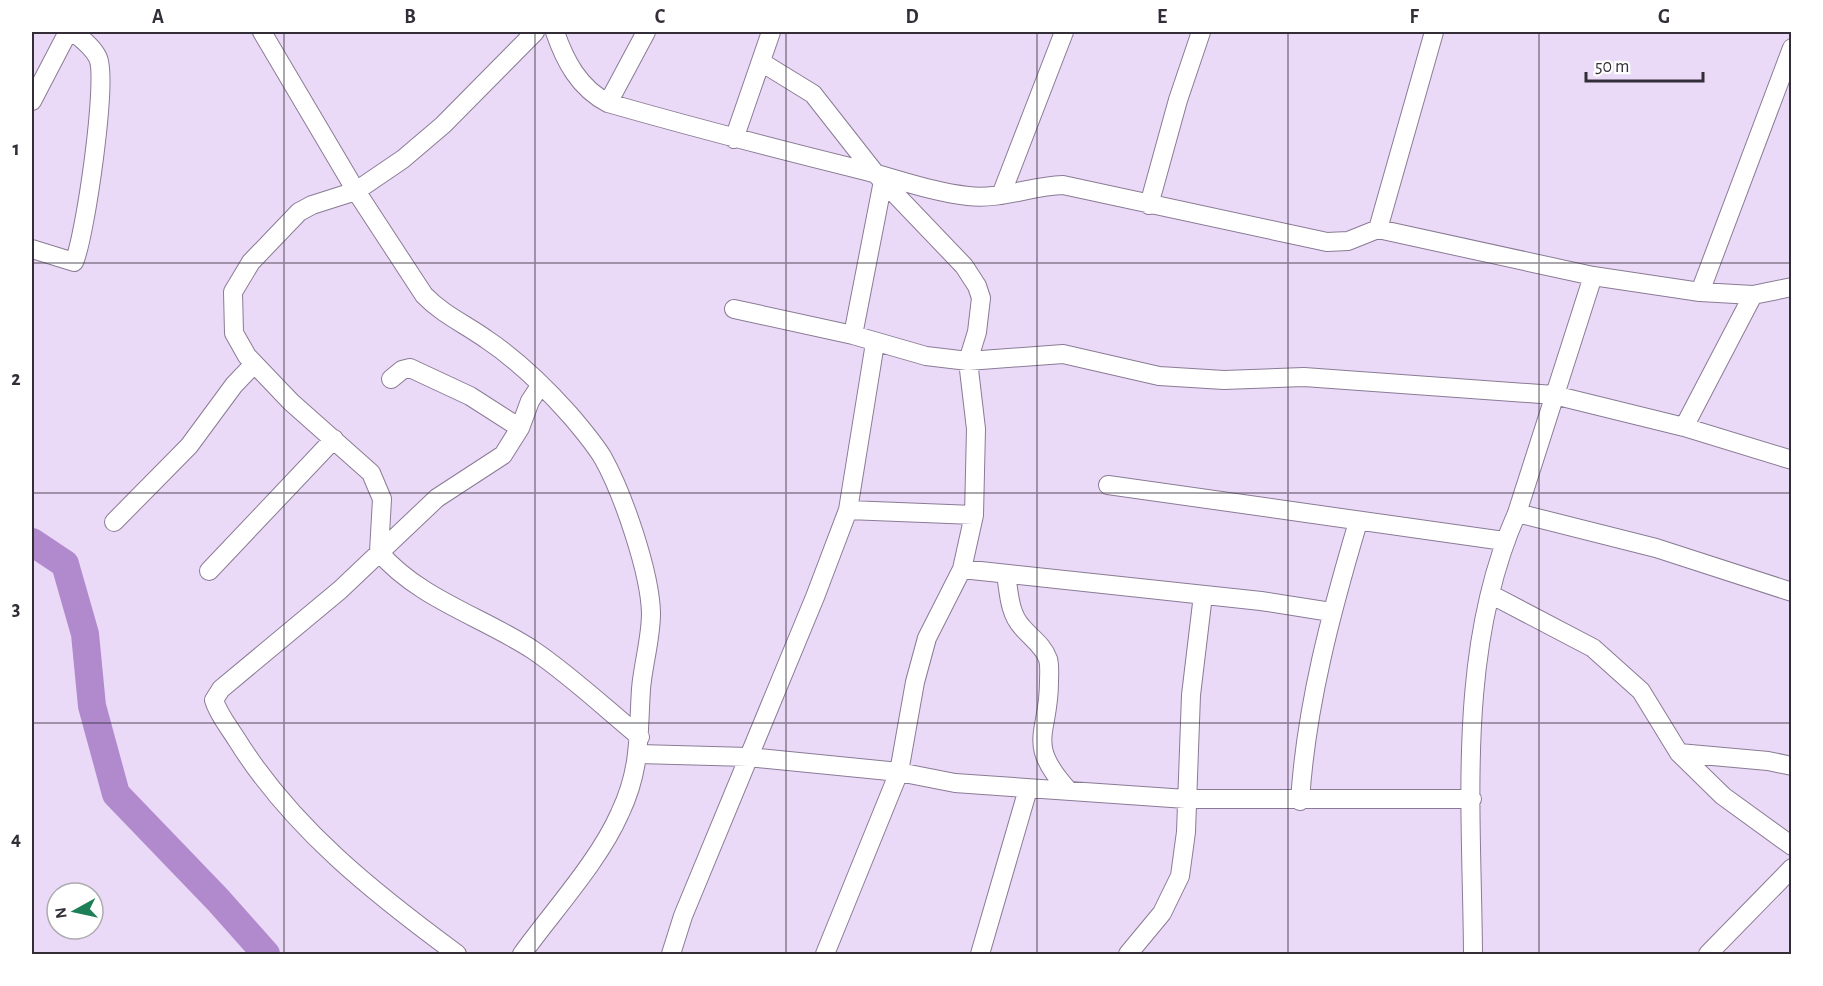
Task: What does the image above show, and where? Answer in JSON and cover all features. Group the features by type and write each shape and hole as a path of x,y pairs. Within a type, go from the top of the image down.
{"street":[{"path":"32,101 70,32 90,46 100,63 96,154 74,262 32,249"},
{"path":"262,32 356,191 424,295 437,308 488,340 540,386 571,417 602,455 622,503 650,596 651,615 641,689 639,745 620,813 604,841 522,954"},
{"path":"608,103 646,32"},
{"path":"734,139 771,32"},
{"path":"1001,195 1064,32"},
{"path":"1149,205 1178,100 1201,32"},
{"path":"1378,229 1434,32"},
{"path":"1472,800 1186,799 1028,789 955,783 899,772 639,745 534,652 423,588 399,572 379,552 382,514 378,486 371,473 291,402 239,345 234,333 233,292 251,262 299,212 312,204 356,191 403,159 443,125 531,36 556,37 580,83 592,95 608,103 879,177 970,196 1001,195 1045,185 1063,185 1327,242 1348,241 1378,229 1593,276 1700,292 1753,295 1791,287"},
{"path":"1700,292 1785,93 1791,48"},
{"path":"761,62 813,93 879,177 957,258 977,286 981,298 968,361 976,429 974,515 962,569 927,638 915,682 899,772 825,954"},
{"path":"853,335 879,177"},
{"path":"1473,954 1472,728 1478,663 1490,594 1504,541 1517,513 1593,276"},
{"path":"1684,427 1753,295"},
{"path":"734,309 853,335 926,356 968,361 1064,354 1159,376 1224,380 1304,377 1554,395 1684,427 1791,460"},
{"path":"671,954 683,916 815,597 848,510 875,343"},
{"path":"114,522 189,446 234,385 254,364"},
{"path":"392,379 402,370 410,368 470,396 520,428"},
{"path":"457,954 373,890 312,835 250,762 214,700 221,689 283,640 437,498 503,455 520,428 530,401 540,386"},
{"path":"209,571 334,439"},
{"path":"1108,484 1358,522 1504,541"},
{"path":"848,510 974,515"},
{"path":"1517,513 1656,548 1791,592"},
{"path":"1300,801 1303,751 1331,612 1358,522"},
{"path":"962,569 1203,595 1331,612"},
{"path":"1006,574 1011,606 1020,626 1038,642 1049,660 1049,687 1042,727 1043,751 1051,771 1068,790"},
{"path":"1490,594 1593,648 1641,691 1679,753 1724,796 1791,846"},
{"path":"1128,954 1162,914 1180,876 1186,832 1191,695 1203,595"},
{"path":"1679,753 1768,760 1791,765"},
{"path":"980,954 1028,789"},
{"path":"1708,954 1791,868"}],"waterway":[{"path":"32,542 65,564 85,634 92,706 116,794 218,900 266,954"}]}
